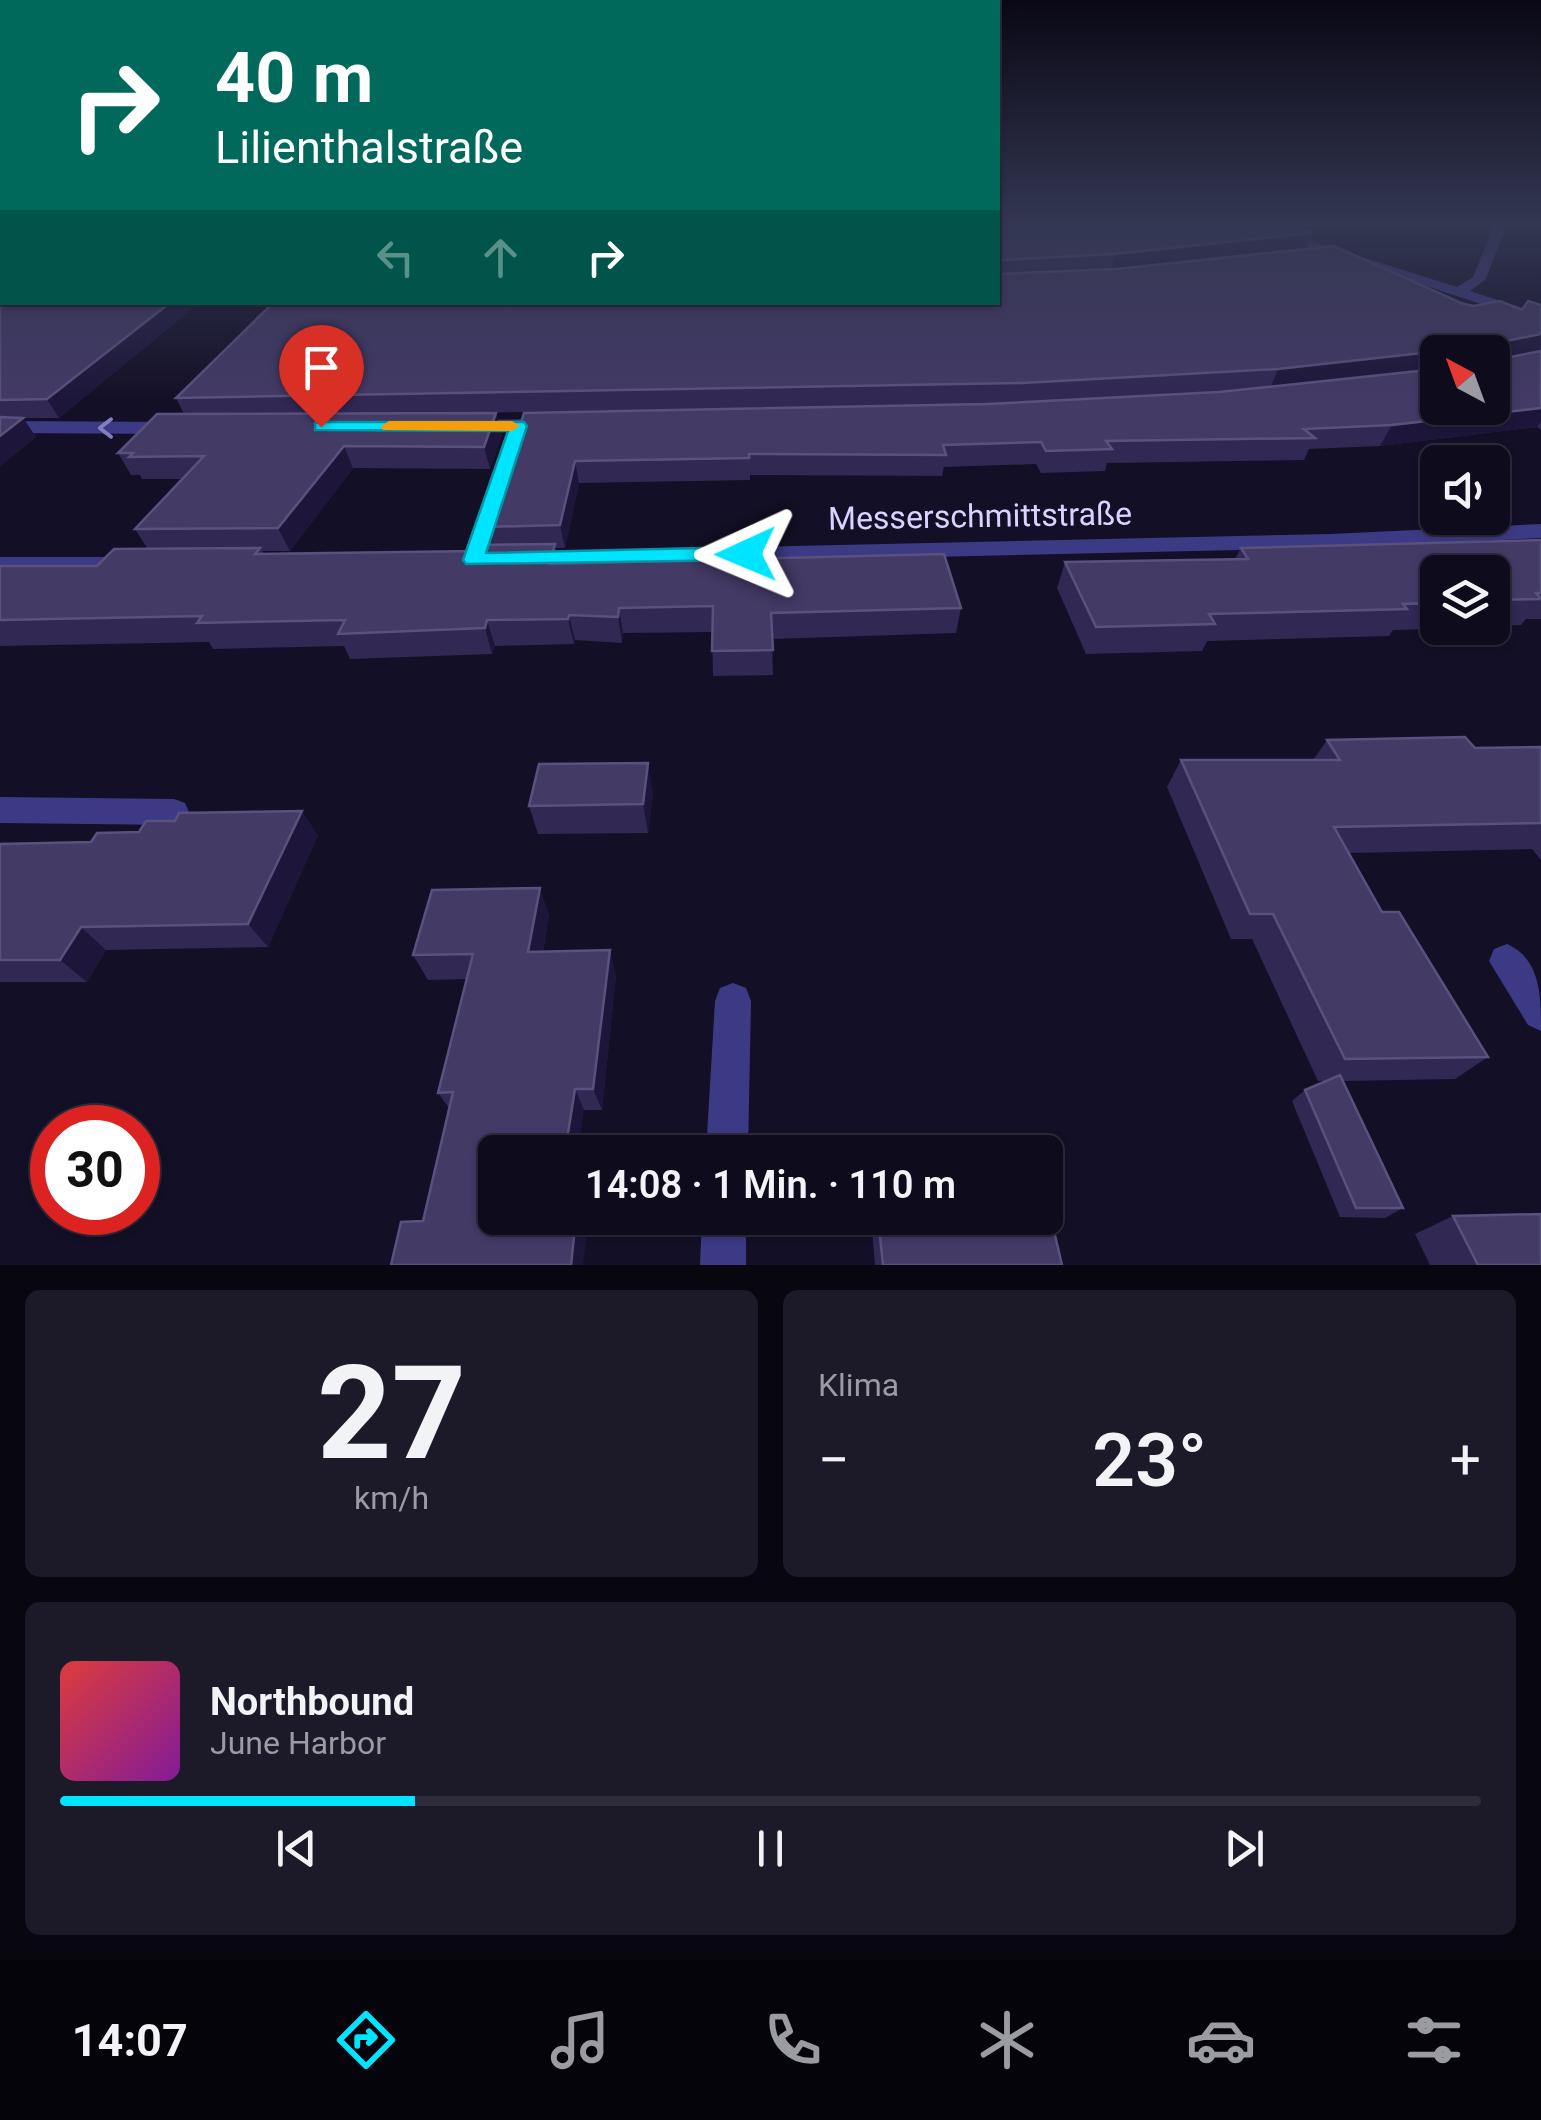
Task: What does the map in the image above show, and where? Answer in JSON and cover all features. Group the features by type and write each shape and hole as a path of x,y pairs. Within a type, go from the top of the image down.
{"street":[{"path":"1430,282 1541,319"},
{"path":"1460,292 1475,282"},
{"path":"440,426 577,424"},
{"name":"Messerschmittstraße","path":"518,426 464,560 1330,541 1541,532"},
{"path":"0,427 202,428"},
{"path":"0,564 145,564"},
{"path":"0,810 174,812"},
{"path":"1506,961 1541,1012"},
{"path":"728,1135 733,1001"},
{"path":"722,1265 723,1235"}],"building":[{"path":"1000,282 1414,282 1473,306 1500,301 1522,310 1528,301 1541,305 1541,334 1510,340 1510,335 1420,335 1420,353 1278,369 1022,383 176,398 271,305 1000,305"},
{"path":"0,305 167,305 47,399 0,400"},
{"path":"1541,351 1541,408 1510,412 1510,357"},
{"path":"1420,371 1420,422 1304,429 1315,438 1106,441 1112,449 1046,451 1041,442 943,445 946,455 749,454 749,458 575,461 560,525 486,527 524,413 987,404 1219,392"},
{"path":"496,413 484,447 344,446 278,528 135,529 204,456 129,457 133,453 118,453 157,414"},
{"path":"0,417 23,418 0,436"},
{"path":"1541,540 1541,593 1536,593 1541,599 1510,600 1510,555 1420,555 1420,604 1403,604 1407,609 1209,614 1215,624 1096,627 1065,562 1248,559 1241,548"},
{"path":"555,544 550,564 944,554 961,608 771,613 773,650 712,651 713,606 619,608 618,617 569,615 568,619 487,620 485,628 338,634 345,620 197,623 202,616 0,620 0,566 97,566 114,549 260,548 255,554 476,551 478,545"},
{"path":"1465,737 1475,748 1541,747 1541,823 1334,827 1382,912 1399,912 1488,1057 1345,1059 1273,914 1250,914 1181,760 1340,760 1327,740"},
{"path":"648,763 643,804 529,806 539,764"},
{"path":"302,811 248,924 81,927 60,960 0,960 0,844 91,842 97,833 139,832 146,821 175,821 179,813"},
{"path":"540,888 528,952 610,950 593,1089 575,1089 568,1135 478,1135 478,1235 574,1235 571,1265 391,1265 401,1222 423,1221 453,1092 438,1093 473,954 413,955 432,890"},
{"path":"1340,1075 1403,1208 1356,1208 1305,1090"},
{"path":"1541,1214 1541,1265 1478,1265 1453,1216"},
{"path":"880,1235 1055,1235 1062,1265 883,1265"}],"slow traffic":[{"path":"389,426 512,426"}],"route":[{"path":"321,427 518,426 473,560 746,554"}]}
